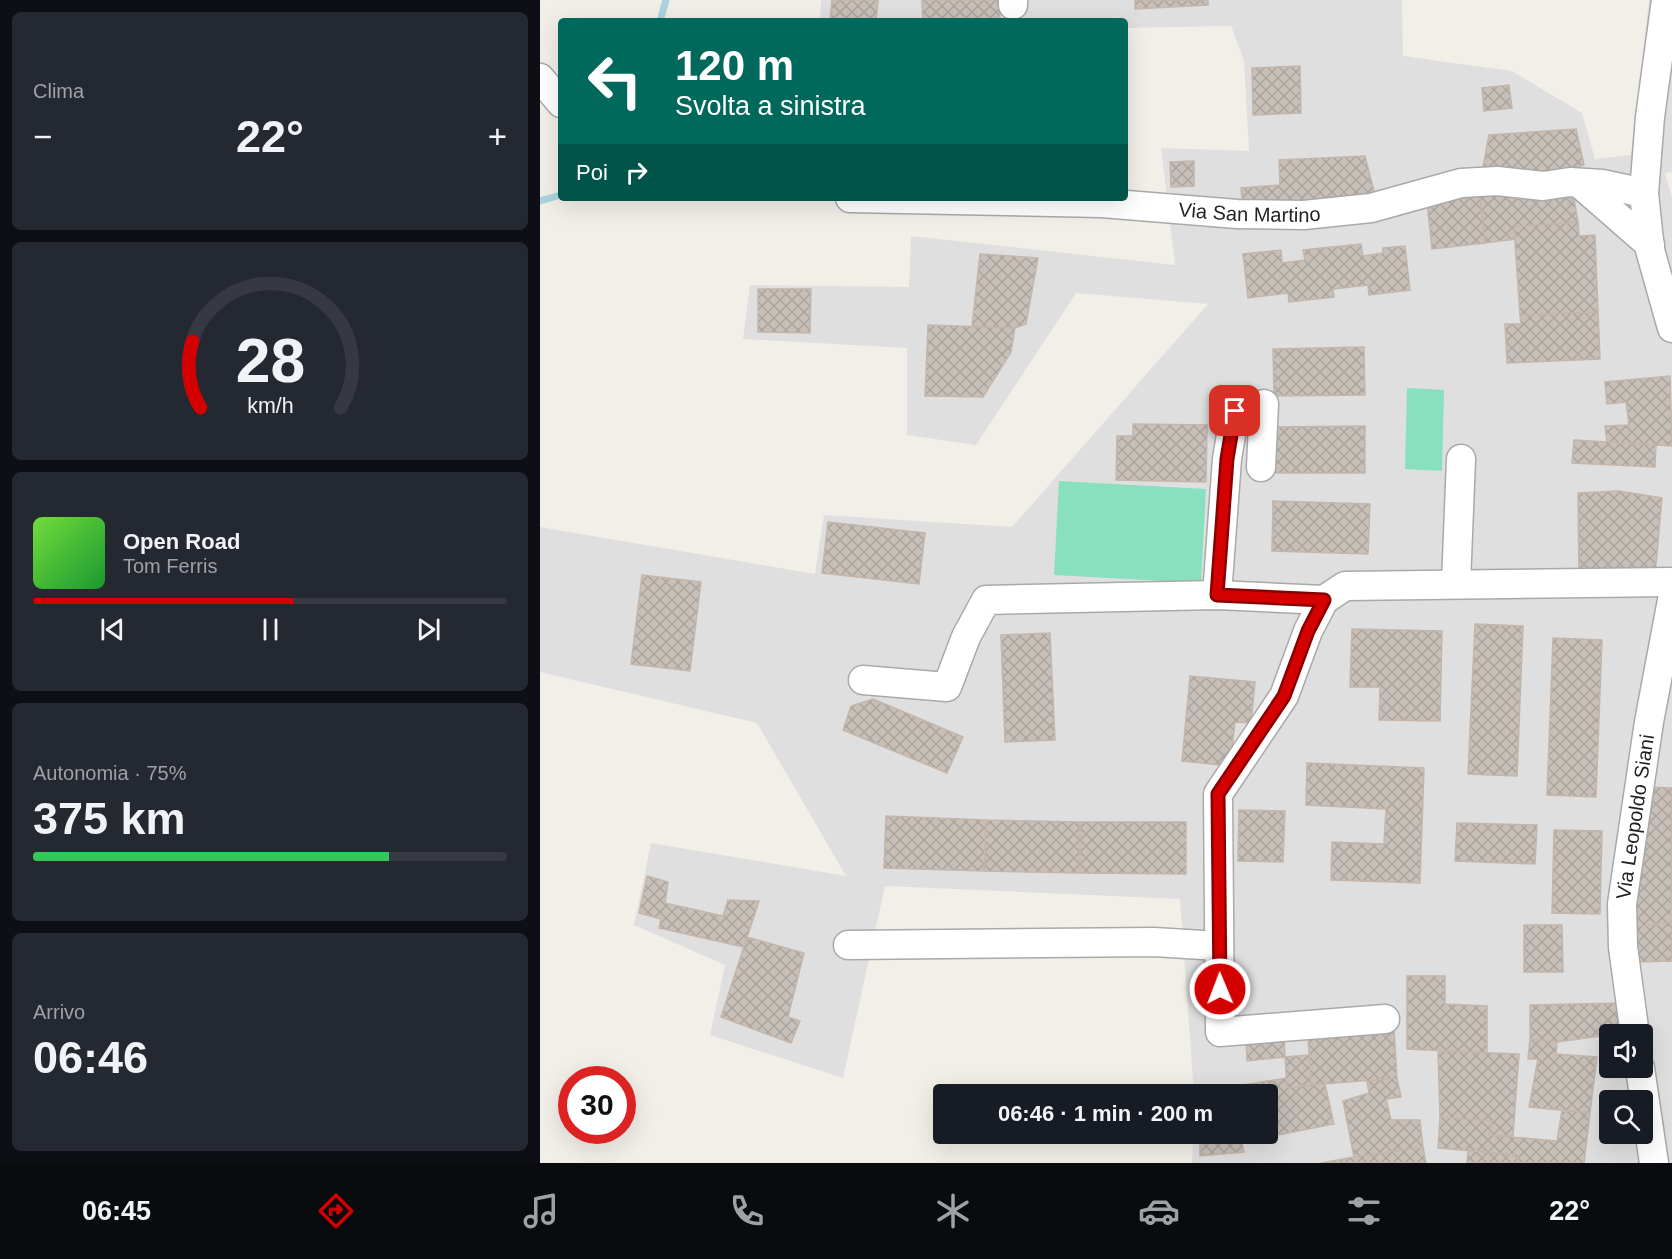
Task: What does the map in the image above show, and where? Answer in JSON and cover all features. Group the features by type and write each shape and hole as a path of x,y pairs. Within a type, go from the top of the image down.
{"street":[{"path":"1666,0 1648,151 1645,196 1650,245 1672,328"},
{"path":"540,78 558,99"},
{"name":"Via San Martino","path":"1001,201 1102,203 1237,214 1304,215 1371,208 1421,196 1461,183 1497,181 1543,186 1582,183 1630,168 1648,151"},
{"path":"1582,183 1622,206 1632,207 1645,196"},
{"path":"1582,183 1650,245"},
{"path":"1217,595 1227,459 1235,411 1264,404 1261,467"},
{"path":"1456,584 1461,459"},
{"path":"1384,1019 1220,1032 1218,794 1284,696 1308,631 1324,600 1345,586 1672,582"},
{"path":"863,680 946,687 966,637 986,600 1217,595 1324,600"},
{"name":"Via Leopoldo Siani","path":"1634,1024 1623,947 1622,904 1649,722 1672,600"},
{"path":"848,945 1154,942 1219,946"},
{"path":"1641,1078 1653,1163"}],"shaded area":[{"path":"821,0 1402,0 1403,56 1512,71 1582,113 1595,159 1631,155 1649,0 1672,0 1672,172 1665,173 1672,197 1672,1163 1192,1163 1193,1144 1278,1144 1278,1084 1193,1084 1180,899 885,886 843,1078 710,1035 725,965 634,925 651,843 846,876 757,723 540,672 540,527 815,574 824,515 1012,527 1208,304 1076,293 976,445 907,435 907,348 743,339 750,285 909,287 911,236 1175,265 1161,148 1249,151 1244,61 1231,26 1128,28 1128,18 820,18"}],"green space":[{"path":"1407,388 1444,390 1442,471 1405,469"},
{"path":"1059,481 1206,489 1201,583 1054,575"}],"building":[{"path":"832,0 878,0 876,18 830,18"},
{"path":"922,0 999,0 1000,18 923,18"},
{"path":"1135,0 1208,0 1208,5 1135,9"},
{"path":"1300,66 1301,113 1253,115 1252,68"},
{"path":"1509,85 1512,108 1484,111 1482,88"},
{"path":"1576,129 1584,165 1544,176 1483,167 1489,135"},
{"path":"1365,156 1375,195 1243,208 1241,188 1280,185 1279,160"},
{"path":"1194,161 1194,186 1171,187 1170,162"},
{"path":"1506,188 1574,199 1578,222 1514,227 1515,239 1485,243 1480,196"},
{"path":"1480,196 1485,243 1432,249 1427,203"},
{"path":"1578,222 1579,236 1595,235 1598,312 1520,315 1514,227"},
{"path":"1361,244 1363,256 1383,253 1383,248 1405,246 1410,290 1369,295 1368,285 1333,289 1334,297 1289,302 1288,293 1248,298 1243,254 1281,250 1282,263 1305,260 1303,250"},
{"path":"980,254 1038,258 1026,324 1015,328 972,326"},
{"path":"758,289 811,289 810,333 758,332"},
{"path":"1598,312 1600,359 1507,363 1505,324 1521,324 1520,315"},
{"path":"928,325 1015,328 1011,352 983,397 925,396"},
{"path":"1364,347 1365,395 1274,396 1273,349"},
{"path":"1670,376 1672,446 1607,442 1605,426 1629,425 1626,402 1607,404 1605,382"},
{"path":"1133,424 1207,425 1206,482 1116,480 1117,436 1133,436"},
{"path":"1365,426 1365,473 1274,473 1274,427"},
{"path":"1574,440 1656,445 1655,467 1572,463"},
{"path":"1619,491 1662,498 1655,575 1579,578 1578,493"},
{"path":"1273,501 1370,504 1368,554 1272,551"},
{"path":"828,522 925,533 919,584 822,573"},
{"path":"642,575 701,582 690,671 631,664"},
{"path":"1475,624 1523,626 1517,776 1468,774"},
{"path":"1352,629 1442,631 1440,721 1379,720 1380,687 1350,687"},
{"path":"1050,633 1055,740 1005,742 1001,635"},
{"path":"1553,638 1602,640 1596,797 1547,795"},
{"path":"1190,676 1255,682 1251,723 1235,722 1230,766 1182,761"},
{"path":"873,699 963,737 947,773 843,730 851,706"},
{"path":"1307,763 1424,768 1420,883 1331,880 1332,842 1384,844 1386,809 1306,805"},
{"path":"1648,787 1672,788 1671,922 1629,928"},
{"path":"1239,810 1285,811 1283,862 1238,861"},
{"path":"886,816 986,820 984,871 884,868"},
{"path":"986,820 1080,822 1080,873 984,871"},
{"path":"1080,822 1186,822 1186,874 1080,873"},
{"path":"1457,823 1537,825 1535,864 1455,861"},
{"path":"1554,830 1602,831 1600,914 1552,913"},
{"path":"647,876 668,882 665,903 723,916 728,900 759,901 744,947 659,928 661,919 639,913"},
{"path":"1672,922 1672,961 1638,962 1629,928"},
{"path":"1524,925 1562,925 1563,972 1524,972"},
{"path":"747,937 804,953 788,1017 800,1021 791,1043 721,1017"},
{"path":"1407,976 1445,976 1445,1004 1487,1006 1487,1053 1407,1049"},
{"path":"1621,1003 1622,1024 1599,1024 1599,1036 1557,1042 1530,1039 1530,1005"},
{"path":"1394,1029 1397,1078 1311,1085 1308,1037"},
{"path":"1284,1038 1285,1057 1247,1061 1246,1041"},
{"path":"1530,1039 1557,1042 1556,1054 1597,1057 1590,1113 1529,1107 1538,1059 1528,1059"},
{"path":"1438,1051 1519,1054 1513,1136 1489,1135 1492,1121 1440,1117"},
{"path":"1309,1055 1311,1085 1287,1088 1285,1057"},
{"path":"1286,1078 1287,1088 1325,1084 1334,1124 1278,1135 1278,1084 1250,1084"},
{"path":"1397,1078 1401,1097 1386,1099 1391,1120 1420,1120 1423,1147 1354,1157 1343,1101 1369,1093 1367,1081"},
{"path":"1562,1110 1590,1113 1584,1163 1519,1163 1518,1155 1438,1148 1440,1117 1492,1121 1489,1135 1557,1141"},
{"path":"1200,1144 1242,1144 1244,1152 1200,1156"},
{"path":"1423,1147 1426,1163 1321,1163 1354,1157"},
{"path":"1468,1150 1518,1155 1519,1163 1467,1163"}],"waterway":[{"path":"661,18 666,0"},
{"path":"540,201 558,196"}],"route":[{"path":"1220,989 1218,794 1284,696 1308,631 1324,600 1217,595 1227,459 1235,411"}]}
